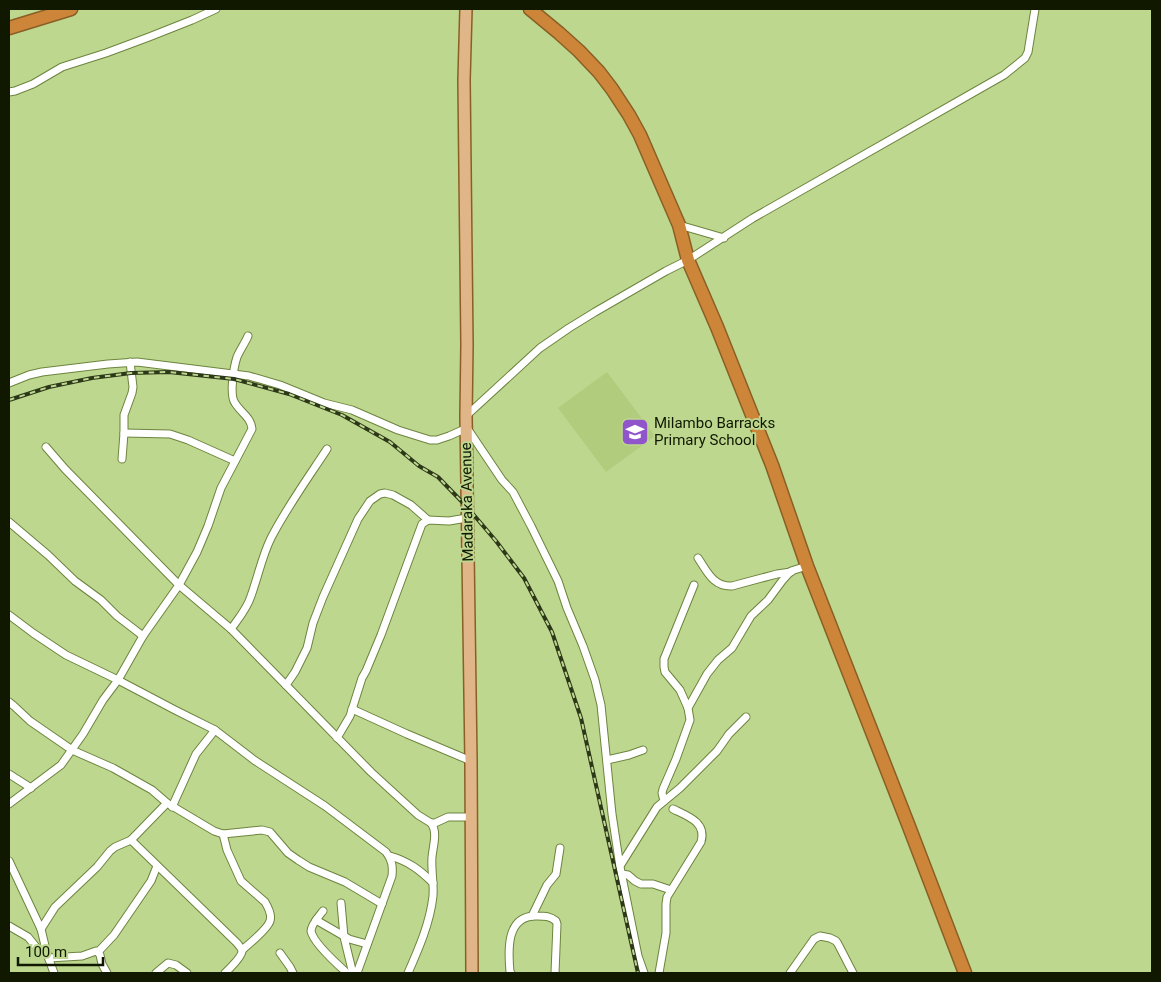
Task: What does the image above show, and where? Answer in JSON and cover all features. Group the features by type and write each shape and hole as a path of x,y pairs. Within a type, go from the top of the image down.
{"highway":[{"path":"9,28 71,9"},
{"path":"530,9 579,51 599,72 629,115 640,135 679,225 688,260 772,465 807,566 965,973"}],"main road":[{"name":"Madaraka Avenue","path":"467,9 464,88 472,973"}],"street":[{"path":"9,92 33,84 62,67 149,37 216,9"},
{"path":"466,416 540,348 569,328 622,295 688,260 710,244 724,238 760,214 1004,75 1025,58 1028,52 1035,9"},
{"path":"679,225 724,238"},
{"path":"9,804 61,765 118,680 143,636 179,585 197,552 222,488 250,434 252,426 250,420 235,405 232,395 238,355 248,336"},
{"path":"122,459 124,415 132,393 130,362"},
{"path":"9,383 42,372 130,362 249,376 280,385 324,403 352,410 389,426 430,440 437,440 467,428 502,480 513,492 531,526 558,581 566,608 584,646 598,689 612,814 621,871 638,956 644,973"},
{"path":"124,433 170,434 235,461"},
{"path":"46,447 65,469 179,585 231,629 397,797 418,815 431,823 434,828 431,909 408,973"},
{"path":"231,629 250,598 271,538 289,505 327,449"},
{"path":"286,685 295,672 306,648 326,588 358,519 370,501 380,494 393,495 411,505 428,520"},
{"path":"337,738 350,716 362,678 422,524 428,520 449,521 467,518"},
{"path":"9,522 75,581 143,636"},
{"path":"698,558 712,578 725,587 791,572 807,566"},
{"path":"688,708 712,667 729,650 751,616 768,600 791,572"},
{"path":"664,801 663,789 690,720 688,708 680,690 665,672 664,660 694,585"},
{"path":"9,615 66,655 215,730 254,760 325,806 390,856 414,866 433,883"},
{"path":"9,702 30,721 72,750 113,768 152,790 169,805 214,831 223,834 262,830 270,832 288,853 298,860 309,867 346,882 382,904"},
{"path":"352,709 471,761"},
{"path":"621,871 653,812 717,751 729,734 746,716"},
{"path":"42,929 47,917 55,907 97,867 110,851 131,840 169,805 196,754 215,730"},
{"path":"607,760 643,750"},
{"path":"9,774 30,788"},
{"path":"660,973 666,933 667,897 704,835 699,825 692,819 673,809"},
{"path":"431,823 448,817 471,817"},
{"path":"223,834 227,850 241,881 265,902 270,917 268,925 242,950 240,956 225,973"},
{"path":"131,840 242,950"},
{"path":"532,916 547,885 556,874 560,848"},
{"path":"340,903 344,937 352,970 356,973 392,876 393,865 390,856"},
{"path":"9,861 42,929 54,973"},
{"path":"9,926 28,937 37,948 48,956 82,956 98,952 114,934 152,881 157,866"},
{"path":"621,871 640,884 653,884 671,890"},
{"path":"323,911 316,920 311,932 317,942 347,973"},
{"path":"511,973 509,950 513,930 520,920 532,916 547,916 556,921 555,973"},
{"path":"316,920 352,941 367,944"},
{"path":"790,973 814,939 820,936 832,939 838,944 853,973"},
{"path":"98,952 107,973"},
{"path":"280,953 293,973"},
{"path":"156,973 168,963 176,965 187,973"}],"shaded area":[{"path":"607,372 655,436 606,472 558,408"}],"railway":[{"path":"9,400 49,387 92,378 131,373 169,372 234,379 289,394 342,415 390,442 419,466 438,477 496,541 524,578 552,632 581,718 638,973"}],"place":[{"name":"Milambo Barracks Primary School","path":"635,432"}]}
